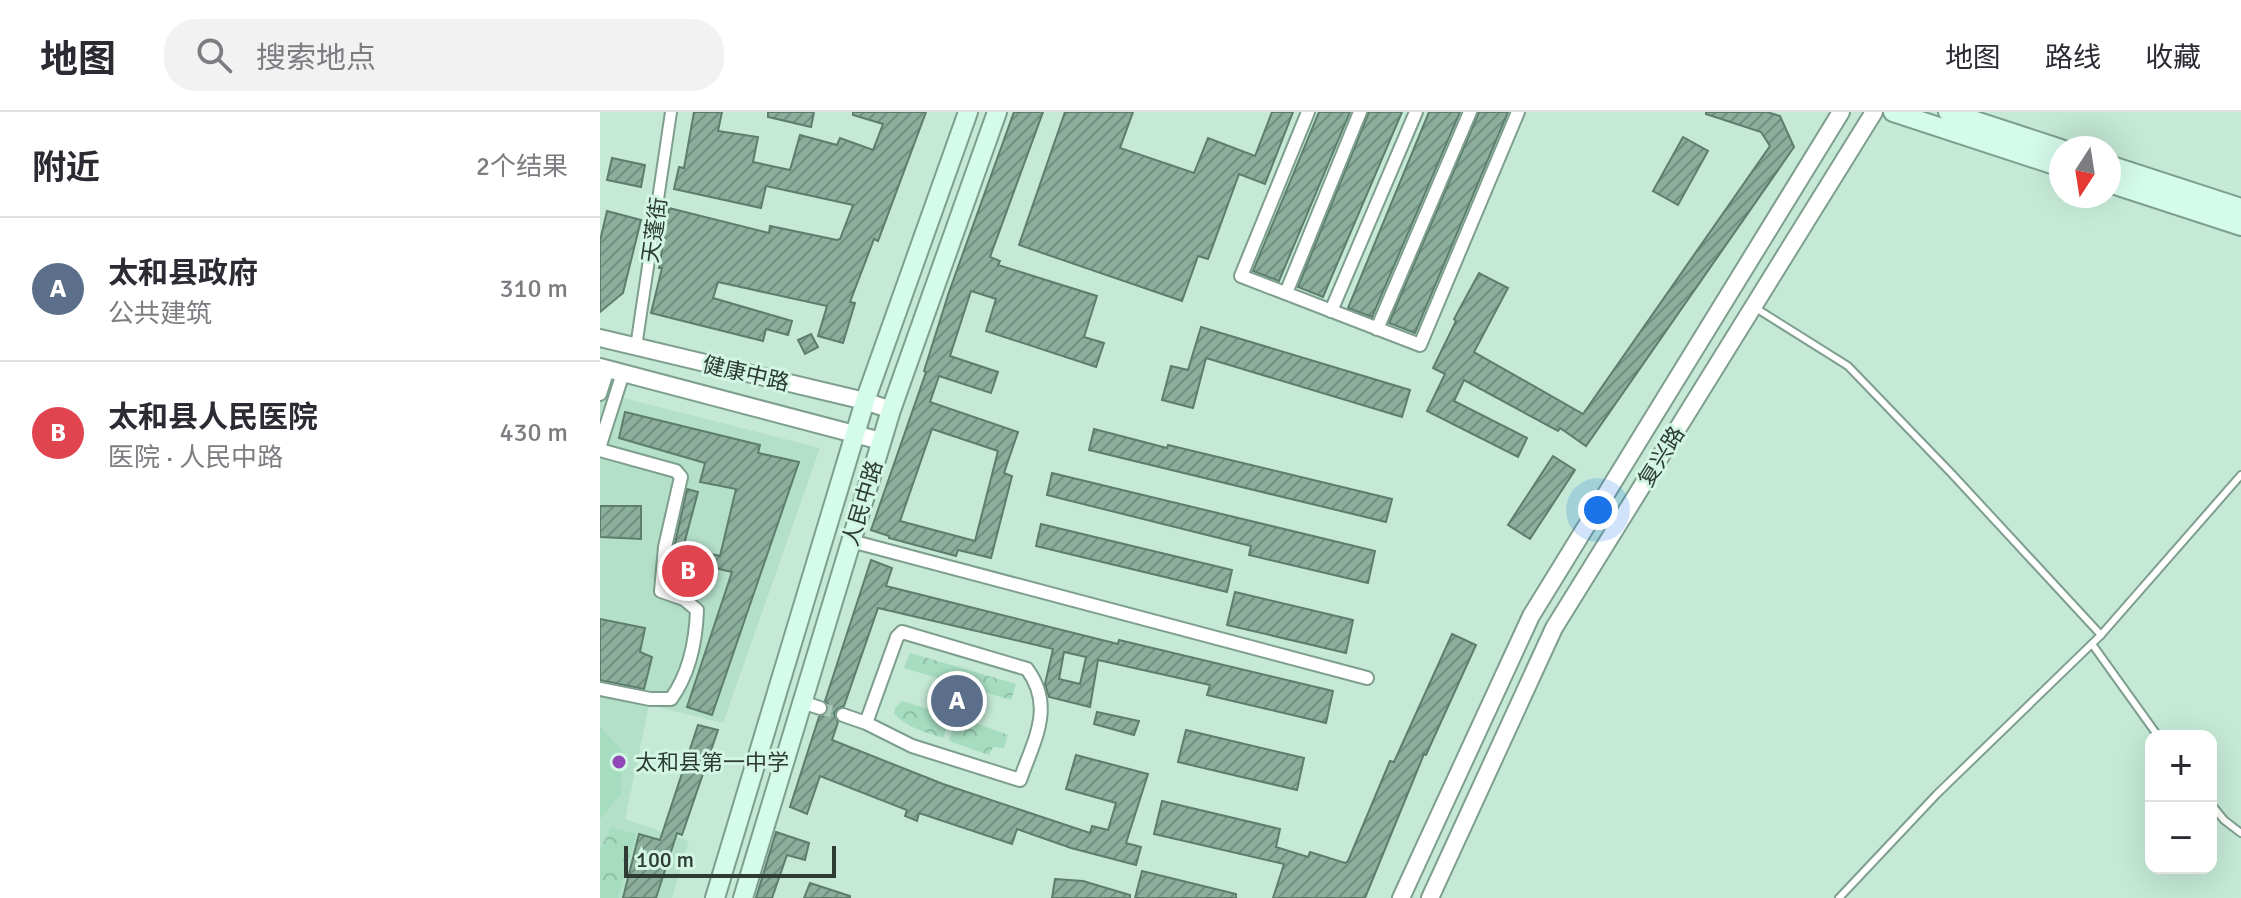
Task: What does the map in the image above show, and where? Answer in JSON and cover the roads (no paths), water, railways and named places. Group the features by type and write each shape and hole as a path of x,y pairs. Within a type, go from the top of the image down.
{"main road":[{"name":"人民中路","path":"715,898 855,432 968,112"},
{"name":"人民中路","path":"743,898 811,705 851,541 891,410 997,112"},
{"path":"1893,112 2049,163"},
{"path":"1948,112 2049,145"},
{"path":"2121,169 2241,208"},
{"path":"2121,187 2241,226"}],"street":[{"name":"天蓬街","path":"636,347 671,112"},
{"path":"1308,112 1241,276 1420,345 1518,112"},
{"path":"1286,293 1360,112"},
{"path":"1331,311 1416,112"},
{"path":"1377,329 1470,112"},
{"name":"复兴路","path":"1401,898 1531,616 1841,112"},
{"name":"复兴路","path":"1430,898 1554,628 1874,112"},
{"name":"健康中路","path":"600,338 865,401 891,410"},
{"name":"健康中路","path":"611,370 881,441"},
{"path":"600,394 611,370"},
{"path":"600,689 650,699 671,699 679,687 692,652 697,610 684,599 661,591 665,547 681,477 676,471 600,448 611,370"},
{"path":"851,541 1367,678"},
{"path":"843,715 912,746 1020,780 1043,709 1037,682 1027,669 902,632 897,637 866,723"}],"lane":[{"path":"1754,307 1848,366 2101,635"},
{"path":"1839,898 1937,794 2101,635 2241,475"},
{"path":"2092,644 2154,730"},
{"path":"2217,811 2241,833"}],"tunnel":[{"path":"820,708 843,715"}],"place":[{"name":"太和县人民医院","path":"688,571"},
{"name":"太和县政府","path":"957,701"},
{"name":"太和县第一中学","path":"619,762"}]}
